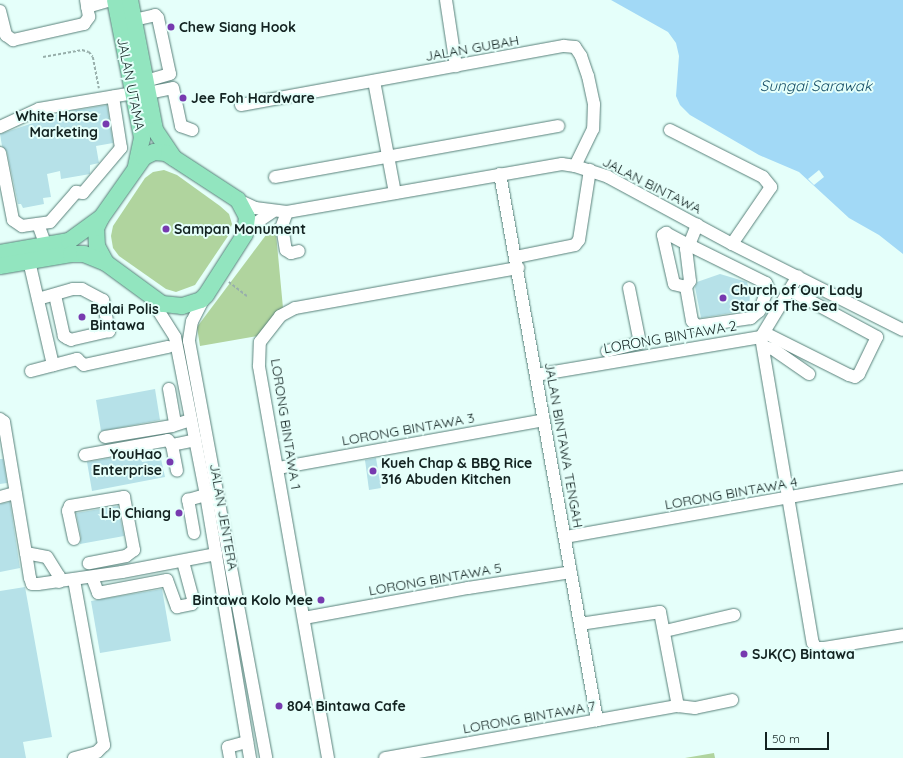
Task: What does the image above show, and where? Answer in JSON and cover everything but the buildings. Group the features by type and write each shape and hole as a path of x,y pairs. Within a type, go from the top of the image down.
{"main road":[{"name":"JALAN UTAMA","path":"113,0 155,130 176,160"},
{"name":"JALAN UTAMA","path":"130,0 143,89 142,138 136,168"},
{"path":"0,253 69,241 101,218 144,157 154,152 166,153 238,200 247,217 245,234 206,295 193,303 173,306 162,304 106,263 84,254 71,254 0,266"},
{"path":"101,218 96,236 101,256 106,263"}],"street":[{"path":"0,11 6,35 13,40 84,24 89,17 86,3 113,0"},
{"path":"446,0 456,66"},
{"path":"134,20 155,15 158,18 170,74 143,89"},
{"name":"JALAN GUBAH","path":"241,105 564,46 575,47 581,56 588,76 594,104 593,129 575,166"},
{"path":"374,81 395,192"},
{"path":"0,127 39,109 113,96 143,89 172,88 181,126 192,130"},
{"path":"0,153 13,220 22,226 50,222 76,192 83,193 121,148 113,96"},
{"path":"275,177 558,126"},
{"path":"670,130 763,177 771,188 732,244"},
{"name":"JALAN BINTAWA","path":"238,200 255,208 272,212 287,212 562,164 575,166 590,170 732,244 903,330"},
{"name":"LORONG BINTAWA 1","path":"328,758 259,366 260,342 280,316 295,308 318,302 517,262 576,245 579,240 590,170"},
{"name":"JALAN BINTAWA TENGAH","path":"500,174 517,262 597,720"},
{"path":"245,234 253,225 272,212"},
{"path":"287,212 282,226 286,250 291,253 299,251"},
{"path":"38,224 46,246"},
{"path":"686,287 674,284 663,234 666,233 689,245 766,283 768,288 759,311 751,318 706,326 697,326 692,321 686,287 690,281 686,249 689,245 697,225"},
{"path":"29,261 54,365"},
{"path":"798,276 763,339 816,648 903,635"},
{"path":"38,299 78,288 103,300 109,331 67,338 64,336 55,295"},
{"path":"607,351 640,343 629,288"},
{"name":"JALAN JENTERA","path":"143,290 175,338 206,495 250,758"},
{"path":"790,290 877,336"},
{"name":"JALAN JENTERA","path":"206,295 192,322 189,341 266,758"},
{"path":"763,339 855,377 885,321"},
{"path":"763,339 773,349 809,374"},
{"name":"LORONG BINTAWA 2","path":"536,375 607,351 763,339"},
{"path":"31,371 77,359 84,365 168,347"},
{"path":"169,389 175,423"},
{"path":"0,419 4,422 15,493 32,584 74,580 216,554"},
{"path":"105,437 172,426 175,423 191,420"},
{"name":"LORONG BINTAWA 3","path":"278,468 544,420"},
{"path":"85,455 168,440 172,445 177,471"},
{"path":"172,445 195,440"},
{"name":"LORONG BINTAWA 4","path":"565,537 903,477"},
{"path":"0,497 15,493"},
{"path":"194,532 188,500 206,495"},
{"path":"74,539 68,511 70,506 124,496 134,547 132,553 125,551 89,563"},
{"path":"125,551 129,571"},
{"path":"26,553 47,558 59,576 59,582"},
{"path":"92,577 98,593 167,580 177,607 192,604 193,599 183,561"},
{"name":"LORONG BINTAWA 5","path":"304,618 468,588 571,572"},
{"path":"74,580 104,745 97,752 74,758"},
{"path":"580,624 660,612 665,631 678,706"},
{"path":"665,631 734,615"},
{"name":"LORONG BINTAWA 7","path":"385,758 678,706 695,708 732,700"},
{"path":"230,758 228,747 248,742"}],"path":[{"path":"43,57 82,50 89,52 93,57 101,98"},
{"path":"219,275 247,296"}],"green space":[{"path":"164,170 177,175 220,206 229,214 232,224 228,236 195,285 176,292 166,289 119,256 113,248 111,236 113,226 145,178 153,172"},
{"path":"275,223 283,308 258,336 200,346 197,327"},
{"path":"714,753 715,758 685,758"}],"water":[{"name":"Sungai Sarawak","path":"611,0 903,0 903,254 879,235 849,218 799,172 759,155 690,115 680,105 676,96 679,56 676,43 668,32"}],"pier":[{"path":"819,170 824,177 814,185 808,179"}],"place":[{"name":"Chew Siang Hook","path":"171,27"},
{"name":"Jee Foh Hardware","path":"183,98"},
{"name":"White Horse Marketing","path":"106,124"},
{"name":"Sampan Monument","path":"166,229"},
{"name":"Church of Our Lady Star of The Sea","path":"723,298"},
{"name":"Balai Polis Bintawa","path":"82,317"},
{"name":"YouHao Enterprise","path":"170,462"},
{"name":"Kueh Chap & BBQ Rice 316 Abuden Kitchen","path":"373,471"},
{"name":"Lip Chiang","path":"179,513"},
{"name":"Bintawa Kolo Mee","path":"321,600"},
{"name":"SJK(C) Bintawa","path":"744,654"},
{"name":"804 Bintawa Cafe","path":"279,706"}]}
